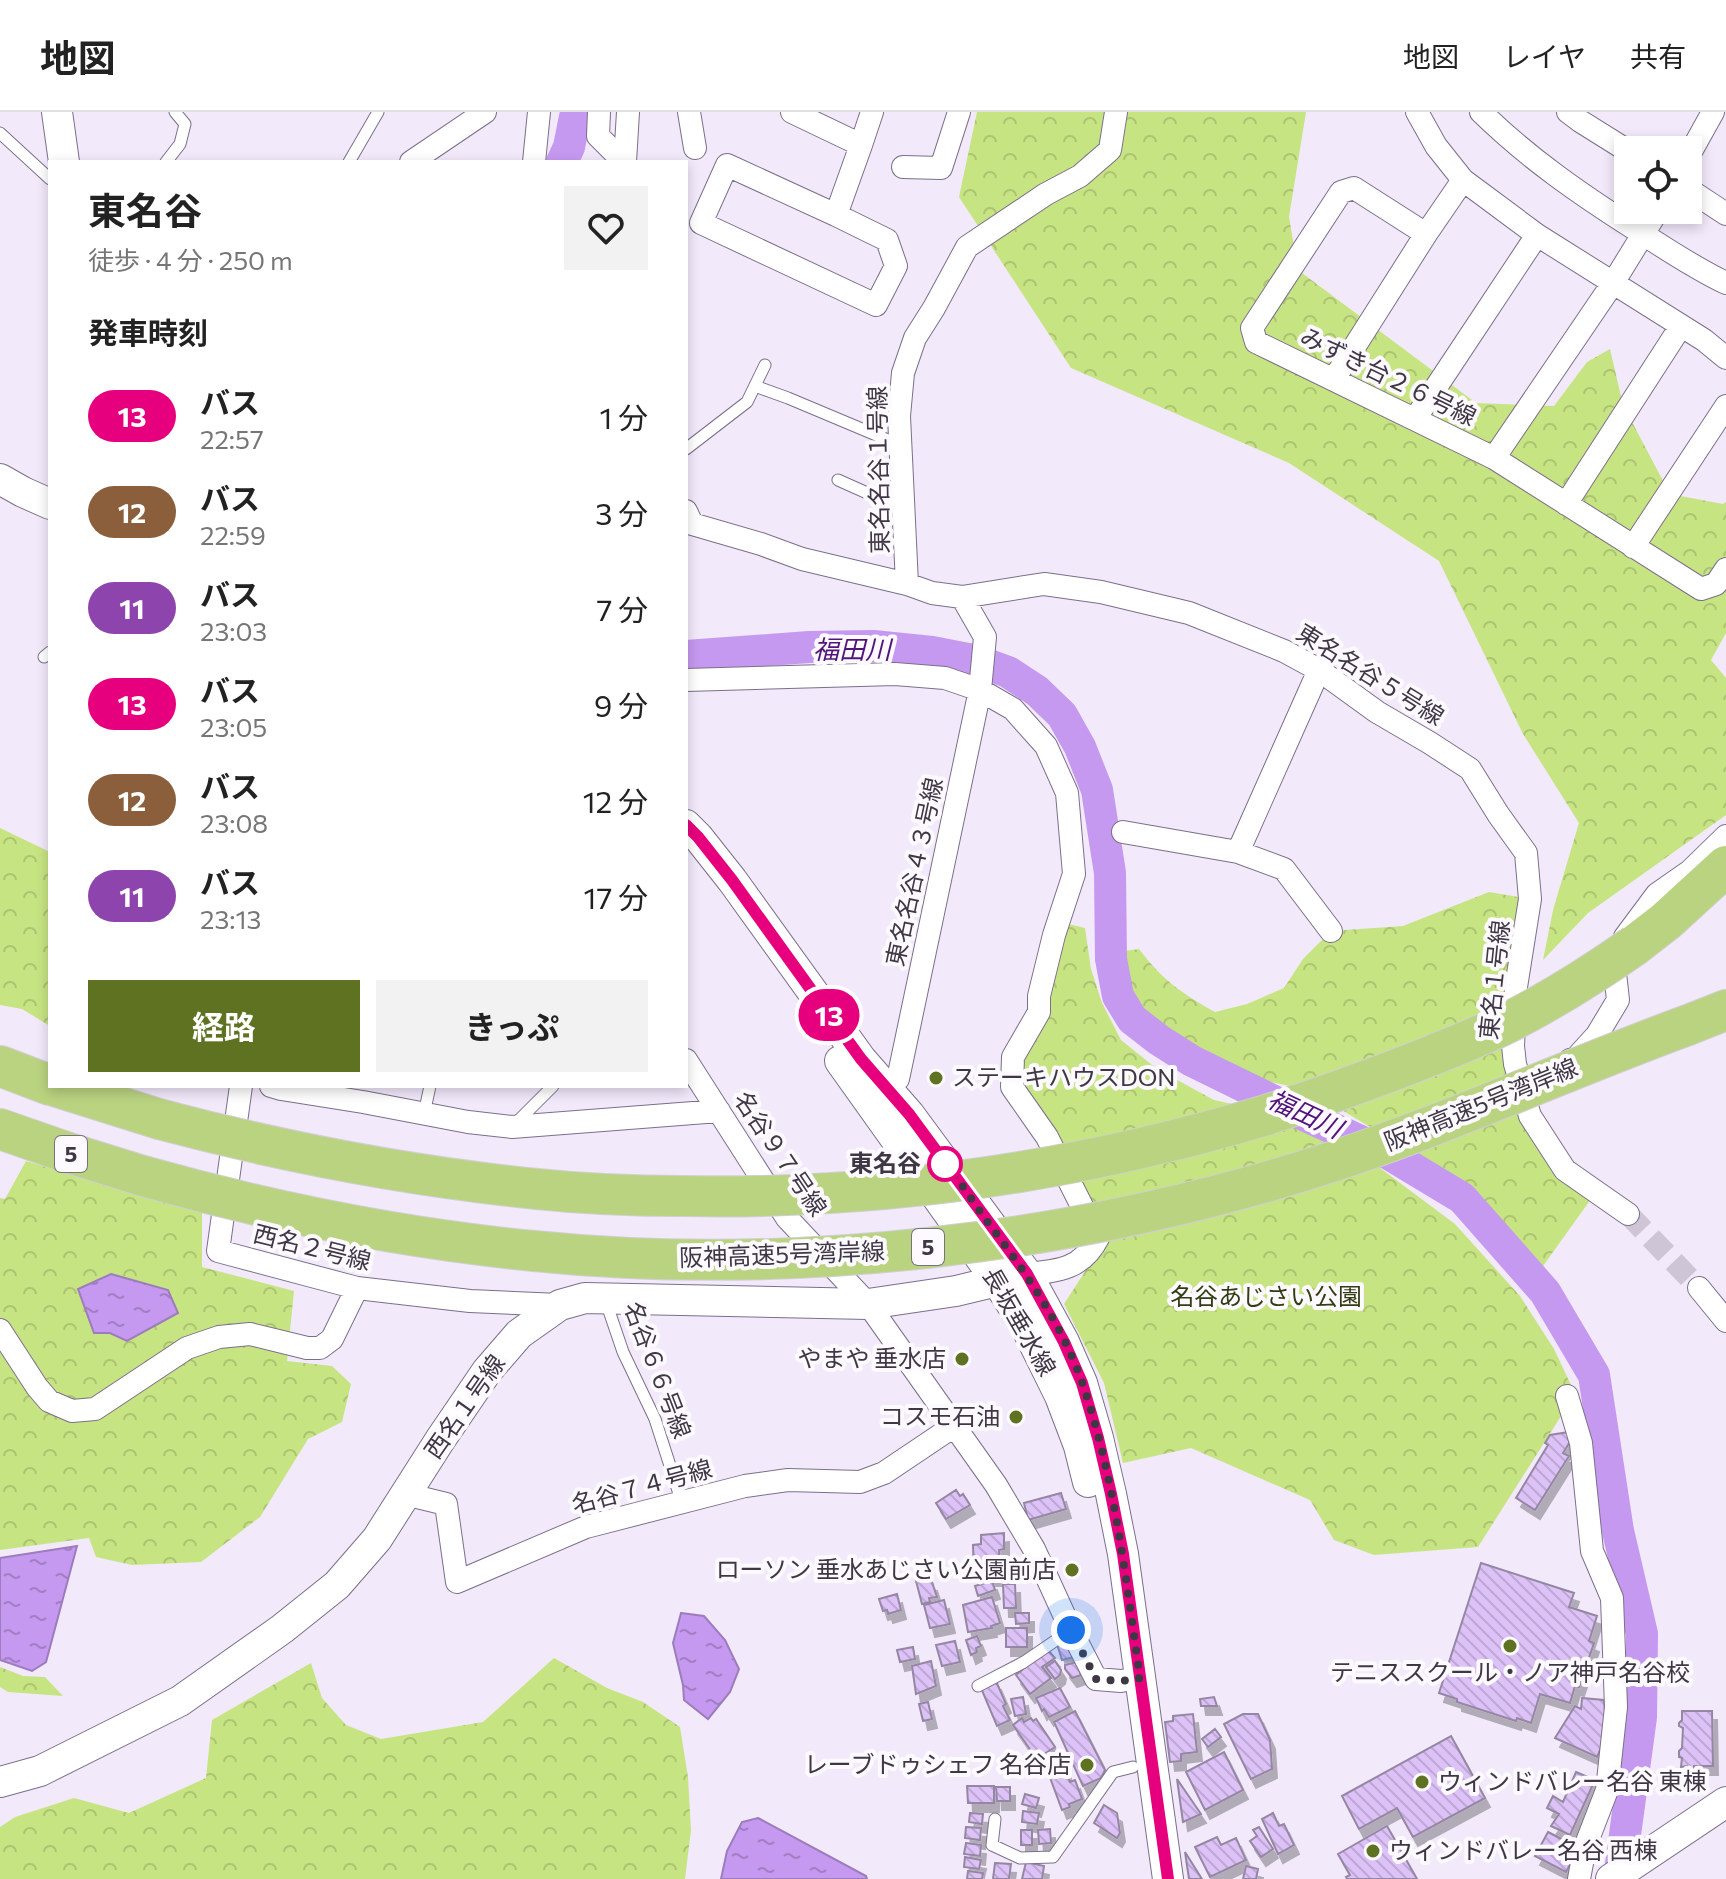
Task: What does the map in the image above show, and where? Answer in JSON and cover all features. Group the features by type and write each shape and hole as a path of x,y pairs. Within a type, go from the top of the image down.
{"highway":[{"path":"61,1088 159,1119 226,1136 377,1168 540,1190 622,1195 793,1196 958,1183 1132,1152 1220,1129 1386,1074 1508,1023 1594,974 1666,921 1726,866"},
{"name":"阪神高速5号湾岸線","path":"0,1129 143,1176 227,1199 356,1227 454,1242 536,1252 618,1257 789,1258 878,1253 1058,1229 1236,1190 1410,1135 1726,1010"},
{"path":"0,1066 48,1084"}],"main road":[{"path":"57,112 64,160"},
{"path":"0,479 48,503"},
{"path":"0,501 48,523"},
{"name":"長坂垂水線","path":"688,827 732,880 861,1059 877,1096"},
{"name":"長坂垂水線","path":"688,854 877,1096 909,1114 1012,1277 1064,1342 1082,1383 1098,1438 1123,1554 1133,1767 1149,1879"},
{"name":"西名１号線","path":"0,1782 40,1771 180,1701 282,1629 337,1585 377,1539 487,1371 519,1334 560,1305 585,1298 868,1304 956,1291 1012,1277"},
{"name":"長坂垂水線","path":"1131,1679 1168,1879"},
{"path":"1611,1879 1651,1851 1721,1813"}],"street":[{"path":"414,160 485,112"},
{"path":"534,160 539,112"},
{"path":"599,112 598,136 623,160"},
{"path":"625,160 628,112"},
{"path":"689,112 695,148"},
{"path":"792,112 861,145"},
{"path":"836,215 872,112"},
{"path":"903,167 941,168 959,112"},
{"name":"東名名谷１号線","path":"907,584 899,416 903,373 915,338 967,247 1046,194 1080,176 1110,150 1116,112"},
{"path":"1417,112 1436,146 1463,180 1537,235 1704,340 1726,358"},
{"path":"1481,112 1511,141 1580,194 1679,258 1726,283"},
{"path":"1568,112 1614,142"},
{"path":"1597,132 1608,112"},
{"path":"1700,136 1713,112"},
{"path":"727,165 836,215 887,240 896,266 876,305 701,223 727,165"},
{"path":"1334,379 1463,180"},
{"name":"みずき台２６号線","path":"1426,234 1354,188 1341,192 1252,328 1256,342 1494,458 1701,589 1716,584 1726,569"},
{"path":"1702,198 1726,214"},
{"path":"1494,458 1650,224"},
{"path":"1415,419 1537,235"},
{"path":"1566,504 1681,326"},
{"path":"1633,547 1726,406"},
{"name":"東名名谷５号線","path":"688,523 802,559 932,593 962,597 1044,584 1101,592 1189,613 1284,651 1319,670 1377,712 1470,769 1526,853 1530,899"},
{"name":"東名名谷４３号線","path":"877,1096 898,1079 980,690 985,637 962,597"},
{"path":"1238,852 1319,670"},
{"path":"688,680 895,674 945,678 980,690 1013,709 1046,746 1067,793 1074,874 1054,935 1039,996 1039,1012 1013,1057 1012,1087 1047,1137 1098,1238 1090,1254 1071,1265 1055,1271 1012,1277"},
{"path":"1123,832 1238,852 1284,869 1331,931"},
{"path":"1515,1064 1551,1066 1577,1057 1597,1035 1618,1000 1615,973 1625,937 1657,894 1690,871 1726,836"},
{"name":"東名１号線","path":"1530,899 1516,987 1513,1046 1530,1116 1565,1170 1628,1214"},
{"name":"名谷９７号線","path":"688,1063 787,1218 868,1304 996,1485 1034,1549 1096,1679 1131,1679"},
{"name":"西名２号線","path":"241,1088 218,1251 357,1288 470,1301 560,1305"},
{"path":"278,1088 512,1127 719,1111"},
{"path":"0,1330 49,1401 72,1411 95,1409 187,1348 219,1337 250,1334 307,1348 320,1348 332,1339 357,1288"},
{"path":"1699,1288 1726,1321"},
{"path":"1567,1396 1581,1443 1592,1551 1612,1598 1616,1707 1607,1790 1585,1847 1579,1879"},
{"name":"名谷７４号線","path":"405,1494 446,1504 457,1582 586,1527 745,1486 788,1480 860,1482 884,1473 954,1426"}],"lane":[{"path":"168,160 180,144 185,124 175,112"},
{"path":"350,160 378,112"},
{"path":"0,133 48,177"},
{"path":"688,447 747,402 765,365"},
{"path":"755,386 900,445"},
{"path":"838,480 904,509"},
{"path":"424,1114 430,1088"},
{"path":"512,1127 551,1088"},
{"name":"名谷６６号線","path":"605,1298 623,1352 655,1419 682,1503"},
{"path":"978,1686 1024,1662 1071,1630"},
{"path":"995,1819 992,1845 1020,1858 1053,1857 1113,1772 1133,1767"}],"green space":[{"path":"977,112 1306,112 1289,217 1298,270 1476,403 1554,406 1587,362 1610,349 1623,405 1670,494 1723,504 1726,502 1726,633 1711,660 1726,678 1726,815 1588,913 1543,960 1553,910 1579,823 1523,734 1439,561 1289,463 1071,368 959,197"},
{"path":"0,828 48,851 48,1025 22,1009 0,1005"},
{"path":"1489,892 1530,899 1516,987 1530,1116 1596,1192 1543,1266 1452,1179 1427,1161 1330,1103 1289,1086 1257,1079 1164,1035 1142,1013 1117,952 1139,949 1174,985 1215,1012 1247,1004 1284,988 1303,959 1331,931 1403,926"},
{"name":"名谷あじさい公園","path":"1064,923 1085,928 1091,969 1102,1003 1121,1040 1157,1069 1214,1100 1268,1112 1325,1135 1376,1165 1455,1224 1520,1296 1554,1349 1581,1406 1563,1413 1478,1547 1374,1555 1334,1540 1310,1500 1191,1448 1123,1463 1104,1383 1064,1304 1104,1242 1018,1078"},
{"path":"26,1161 202,1212 202,1267 294,1291 287,1361 332,1366 351,1384 342,1422 308,1439 260,1517 201,1562 132,1565 96,1557 89,1538 0,1550 0,1198 5,1199"},
{"path":"554,1658 607,1688 643,1702 680,1727 688,1777 691,1830 685,1879 0,1879 0,1827 15,1817 74,1798 129,1813 206,1778 212,1720 311,1663 322,1698 346,1725 381,1739 483,1722"},
{"path":"0,1667 23,1676 45,1677 63,1696 8,1692 0,1687"}],"water":[{"path":"111,1274 168,1290 178,1313 127,1341 110,1333 94,1333 78,1289"},
{"path":"77,1546 46,1662 32,1671 0,1660 0,1558"},
{"path":"681,1613 704,1616 725,1640 739,1669 730,1692 708,1719 684,1700 673,1643"},
{"path":"758,1818 867,1879 721,1879 727,1851 742,1822"}],"building":[{"path":"1569,1432 1571,1440 1563,1453 1569,1456 1535,1510 1516,1498 1548,1445 1545,1443 1550,1435"},
{"path":"956,1490 970,1505 946,1519 936,1503"},
{"path":"1061,1493 1066,1509 1028,1520 1024,1503"},
{"path":"1004,1533 1004,1549 999,1550 1000,1577 974,1577 973,1545 981,1544 981,1535"},
{"path":"1481,1563 1574,1593 1569,1607 1597,1616 1589,1641 1594,1643 1579,1687 1575,1686 1570,1703 1540,1694 1531,1723 1457,1702 1457,1699 1439,1693"},
{"path":"915,1577 932,1582 937,1597 929,1598 930,1602 922,1604"},
{"path":"992,1581 995,1590 978,1596 975,1586"},
{"path":"1003,1584 1015,1584 1016,1608 1004,1608"},
{"path":"897,1594 901,1610 888,1614 887,1610 883,1611 879,1599"},
{"path":"992,1597 1000,1623 992,1628 968,1632 963,1605"},
{"path":"944,1600 950,1624 930,1628 924,1605"},
{"path":"1015,1613 1029,1613 1029,1623 1016,1624"},
{"path":"1006,1628 1027,1628 1027,1647 1006,1647"},
{"path":"977,1636 981,1646 971,1655 966,1640"},
{"path":"955,1641 960,1662 942,1666 936,1645"},
{"path":"1069,1641 1074,1657 1062,1660 1057,1644"},
{"path":"913,1647 915,1659 900,1662 897,1650"},
{"path":"1047,1649 1055,1658 1042,1667 1051,1678 1030,1694 1016,1675"},
{"path":"931,1661 936,1686 916,1694 912,1666"},
{"path":"1055,1661 1061,1670 1055,1679 1046,1667"},
{"path":"1077,1662 1081,1675 1072,1678 1065,1665"},
{"path":"996,1681 1010,1720 997,1726 981,1688"},
{"path":"1060,1688 1070,1707 1049,1717 1036,1698"},
{"path":"1023,1697 1026,1714 1015,1716 1011,1699"},
{"path":"1214,1697 1217,1706 1201,1706 1200,1699"},
{"path":"1582,1698 1604,1700 1607,1734 1597,1757 1555,1738 1575,1706 1581,1709"},
{"path":"928,1702 932,1719 923,1721 919,1704"},
{"path":"1075,1711 1105,1770 1101,1778 1083,1786 1054,1722"},
{"path":"1682,1711 1712,1711 1713,1766 1694,1766 1694,1782 1687,1781 1687,1766 1681,1767 1682,1758 1679,1757 1682,1748 1683,1728 1679,1723"},
{"path":"1193,1714 1197,1752 1181,1754 1181,1761 1170,1762 1165,1722 1173,1721 1173,1716"},
{"path":"1243,1714 1258,1714 1270,1740 1272,1769 1251,1779 1224,1724"},
{"path":"1022,1718 1024,1722 1036,1719 1055,1747 1041,1756 1038,1752 1034,1755 1013,1725"},
{"path":"1215,1729 1221,1737 1208,1747 1202,1739"},
{"name":"ウィンドバレー名谷 東棟","path":"1451,1736 1485,1798 1413,1837 1397,1808 1359,1829 1342,1796"},
{"path":"1224,1752 1243,1790 1205,1810 1186,1772"},
{"path":"1062,1758 1070,1782 1075,1780 1082,1799 1062,1810 1045,1764"},
{"path":"1576,1772 1595,1780 1570,1835 1551,1826 1559,1814 1547,1808 1553,1796 1563,1802"},
{"path":"1177,1779 1201,1814 1183,1822"},
{"path":"967,1786 994,1786 994,1803 968,1803"},
{"path":"996,1787 1010,1787 1010,1801 997,1801"},
{"path":"1025,1794 1039,1798 1036,1808 1022,1804"},
{"path":"1104,1805 1117,1813 1120,1833 1117,1838 1094,1823"},
{"path":"1023,1811 1039,1813 1037,1824 1022,1822"},
{"path":"970,1813 983,1814 982,1824 969,1822"},
{"path":"1273,1813 1279,1826 1284,1824 1294,1845 1278,1854 1262,1819"},
{"name":"ウィンドバレー名谷 西棟","path":"1387,1826 1417,1879 1347,1879 1350,1875 1338,1854"},
{"path":"966,1827 981,1828 980,1840 965,1838"},
{"path":"1259,1827 1273,1849 1261,1857 1250,1841 1257,1836 1253,1830"},
{"path":"1050,1829 1051,1843 1039,1844 1038,1830"},
{"path":"1021,1830 1032,1830 1032,1845 1021,1845"},
{"path":"1548,1832 1579,1848 1566,1872 1535,1856"},
{"path":"1217,1837 1221,1845 1236,1838 1246,1860 1210,1877 1195,1847"},
{"path":"966,1843 981,1845 980,1856 964,1854"},
{"path":"1185,1852 1202,1879 1189,1879"},
{"path":"965,1857 981,1860 979,1869 964,1867"},
{"path":"1026,1862 1044,1866 1042,1879 1022,1879"},
{"path":"995,1863 1011,1864 1009,1879 993,1879"},
{"path":"1246,1866 1258,1869 1256,1879 1243,1879"},
{"path":"968,1871 983,1873 982,1879 967,1879"}],"waterway":[{"name":"福田川","path":"563,160 569,147 576,112"},
{"name":"福田川","path":"688,656 809,647 873,646 932,652 978,661 1008,672 1037,691 1062,715 1080,747 1097,790 1110,873 1111,959 1118,996 1132,1019 1192,1061 1389,1154 1462,1198 1545,1292 1594,1375 1618,1531 1642,1634 1641,1717 1619,1879"}],"tunnel":[{"path":"1628,1214 1699,1288"}],"bus line":[{"name":"13","path":"688,827 732,880 861,1059 909,1114 1027,1274 1064,1342 1082,1383 1098,1438 1123,1554 1168,1879"}],"place":[{"name":"ステーキハウスDON","path":"936,1078"},
{"name":"東名谷","path":"945,1164"},
{"name":"やまや 垂水店","path":"962,1359"},
{"name":"コスモ石油","path":"1016,1417"},
{"name":"ローソン 垂水あじさい公園前店","path":"1072,1570"},
{"name":"テニススクール・ノア神戸名谷校","path":"1510,1646"},
{"name":"レーブドゥシェフ 名谷店","path":"1087,1765"},
{"name":"ウィンドバレー名谷 東棟","path":"1422,1782"},
{"name":"ウィンドバレー名谷 西棟","path":"1373,1851"}],"route":[{"path":"945,1164 1027,1274 1050,1314 1082,1383 1098,1438 1123,1554 1140,1678 1121,1681 1096,1679 1071,1630"}]}
